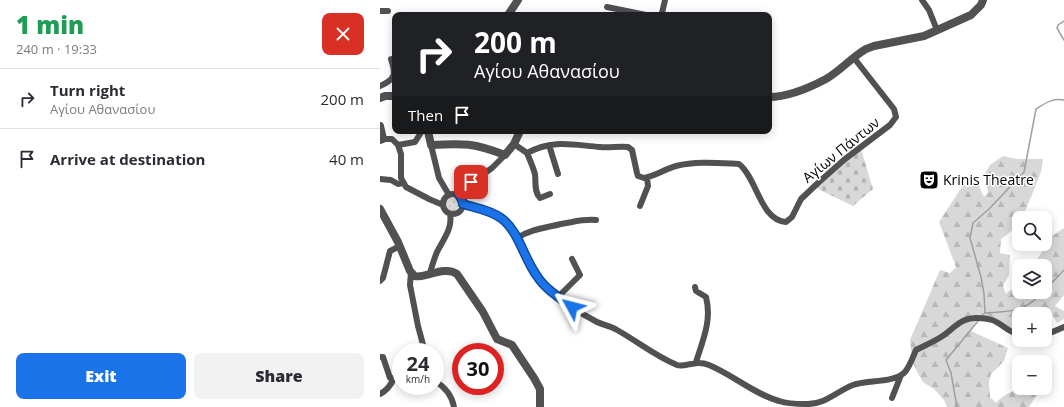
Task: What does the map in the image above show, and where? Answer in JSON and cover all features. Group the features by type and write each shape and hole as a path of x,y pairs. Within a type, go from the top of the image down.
{"street":[{"path":"510,12 518,0"},
{"path":"662,12 665,0"},
{"path":"922,0 929,10 938,30"},
{"path":"772,97 781,96 798,91 826,79 861,52 874,46 924,36 938,30 971,15 982,2"},
{"path":"607,7 631,12"},
{"path":"380,11 388,11"},
{"name":"Αγίων Πάντων","path":"647,178 663,170 684,165 706,163 739,164 746,171 769,213 778,221 790,221 802,199 813,188 845,159 890,125 896,117 894,109 854,58"},
{"path":"380,86 390,82 392,78"},
{"path":"381,95 392,96"},
{"path":"380,126 382,139 392,139 398,145 401,154 401,178 406,187 429,199 443,204"},
{"path":"398,145 416,142 420,134"},
{"path":"429,134 439,178 449,194"},
{"path":"459,195 468,185 492,168 505,155 514,144 519,134"},
{"path":"431,145 465,143 489,148 505,155"},
{"path":"527,153 549,145 571,143 600,147 630,147 633,153 637,173 641,177 647,178 648,186 640,206"},
{"path":"514,144 527,153 535,174 536,191 538,197 543,198 550,194"},
{"path":"549,145 558,174"},
{"path":"380,180 391,180 398,184 403,183"},
{"path":"430,273 435,256 452,221 450,214 445,210 443,204 444,198 449,194 459,195 463,204 462,209 455,214 450,214"},
{"path":"463,204 484,210 500,217 516,238 537,277 558,297 572,307 590,318 616,329 640,346 678,365 687,365 696,362 709,365 753,389 779,401 797,404 816,403 854,385 885,380 901,375 907,370 916,350 941,337 961,322 971,318 991,320 1004,326 1012,332"},
{"path":"380,209 400,246 411,272 417,276 452,271 458,274 481,309 497,339 512,345 534,378 540,389 540,407"},
{"path":"516,238 525,233 544,227 581,219 596,220"},
{"path":"380,281 383,278 390,251 400,246"},
{"path":"558,297 580,275 572,259"},
{"path":"411,272 409,278 410,285 423,343"},
{"path":"695,287 696,291 706,297 709,317 696,362"},
{"path":"1052,332 1064,327"},
{"path":"380,357 383,357 390,378 392,378"},
{"path":"892,398 901,375"},
{"path":"380,394 388,388 392,381"},
{"path":"444,388 451,397 454,407"}],"green space":[{"path":"861,149 873,189 853,206 814,187"},
{"path":"1003,156 1018,159 1043,159 1041,172 1025,211 1012,211 1012,230 1001,239 1000,253 1010,255 1009,275 1003,286 1006,294 1012,289 1012,299 1052,299 1052,259 1037,259 1042,251 1052,251 1052,236 1064,228 1064,295 1055,306 1064,311 1064,319 1057,323 1052,314 1052,307 1012,307 1012,329 983,318 975,323 971,331 1008,348 1004,361 991,374 989,382 990,397 996,403 1005,395 1012,392 1012,395 1036,396 1029,407 947,407 944,400 934,389 923,382 917,372 912,360 910,340 940,270 950,273 956,267 939,222 963,185 978,184 984,197 988,192 984,175 990,165"},
{"path":"452,195 459,197 461,200 459,207 453,213 445,207 446,200"}],"waterway":[{"path":"1064,21 1058,25 1057,28 1064,40"},
{"path":"982,315 985,313 984,294 981,277 970,238 973,223 989,209 1024,172 1036,109 1053,100 1064,100"},
{"path":"1052,283 1064,270"},
{"path":"985,313 1017,310 1036,299"},
{"path":"957,407 951,373 946,360 979,320"}],"place":[{"name":"Krinis Theatre","path":"929,180"}],"route":[{"path":"471,182 459,195 463,204 492,213 503,219 522,248 537,277 558,297 572,307"}]}
